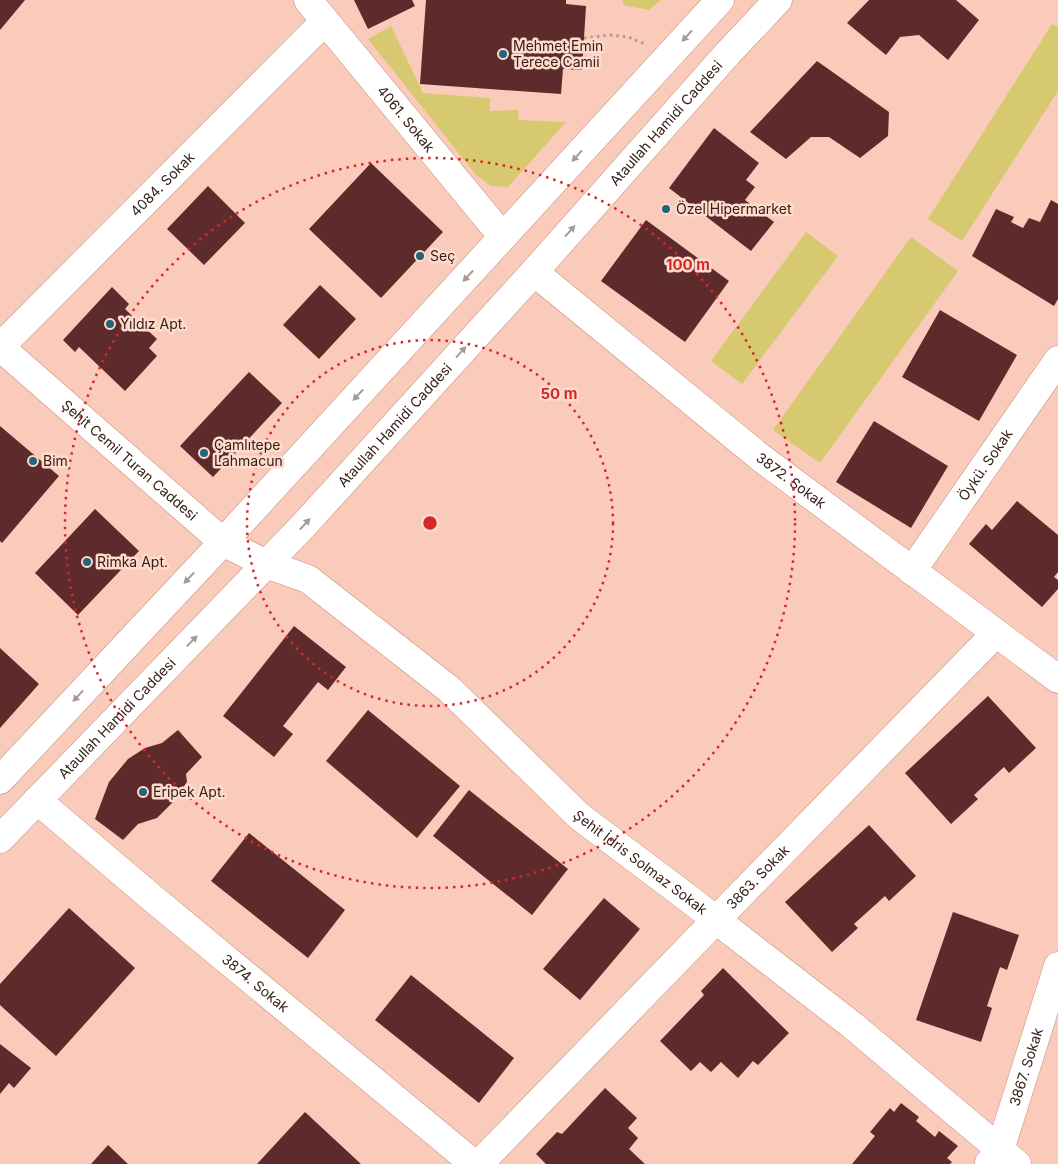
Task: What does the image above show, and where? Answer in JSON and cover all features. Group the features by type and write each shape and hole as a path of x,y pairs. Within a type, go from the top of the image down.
{"street":[{"name":"4061. Sokak","path":"308,0 503,237"},
{"path":"0,780 223,542 720,0"},
{"name":"Ataullah Hamidi Caddesi","path":"0,839 304,525 534,272 729,52 778,0"},
{"name":"4084. Sokak","path":"0,347 325,21"},
{"name":"3872. Sokak","path":"534,272 761,458 1058,679"},
{"name":"Şehit Cemil Turan Caddesi","path":"0,347 223,542 266,564"},
{"name":"Öykü. Sokak","path":"912,571 1058,360"},
{"name":"Şehit İdris Solmaz Sokak","path":"266,564 308,579 449,689 579,816 852,1025 1001,1159"},
{"name":"3863. Sokak","path":"479,1164 996,633"},
{"name":"3874. Sokak","path":"38,800 151,897 474,1164"},
{"name":"3867. Sokak","path":"1001,1159 1058,966"}],"path":[{"path":"584,38 609,35 628,37 648,45"}],"shaded area":[{"path":"623,0 661,0 649,10 623,5"},
{"path":"1052,24 1058,27 1058,91 962,241 928,219"},
{"path":"391,26 423,93 490,98 490,111 518,110 519,120 566,122 508,187 491,186 476,175 368,39"},
{"path":"806,232 838,256 742,384 711,361"},
{"path":"911,237 958,271 820,463 773,430"}],"building":[{"path":"0,0 25,0 0,30"},
{"path":"354,0 412,0 415,6 368,29"},
{"name":"Mehmet Emin Terece Camii","path":"426,0 566,0 566,4 586,6 582,70 563,69 561,94 420,84"},
{"path":"869,0 956,0 979,20 948,60 919,35 900,37 886,55 847,23"},
{"path":"817,61 889,112 888,136 860,158 829,137 811,137 786,159 750,132"},
{"path":"714,128 759,163 746,180 755,187 745,200 774,222 751,251 669,188"},
{"path":"371,163 443,232 381,298 309,229"},
{"path":"208,186 245,223 204,265 167,229"},
{"path":"1051,200 1058,204 1058,299 1054,306 972,256 996,209 1014,217 1011,222 1023,228 1029,218 1040,222"},
{"path":"646,220 729,281 685,342 601,281"},
{"path":"320,285 356,319 319,359 283,325"},
{"name":"Yıldız Apt.","path":"112,287 129,304 125,309 157,339 149,348 157,356 125,391 79,347 75,352 63,340"},
{"path":"940,310 1017,355 979,421 902,377"},
{"path":"249,372 282,403 213,477 180,446"},
{"path":"874,421 948,466 911,528 836,482"},
{"path":"0,426 59,476 2,543 0,541"},
{"path":"1017,501 1058,535 1058,572 1054,577 1058,580 1058,589 1042,607 969,544 986,524 992,530"},
{"name":"Rimka Apt.","path":"95,509 139,551 78,615 35,573"},
{"path":"294,626 346,667 328,690 318,682 283,726 293,734 274,757 223,716"},
{"path":"0,648 39,684 0,728"},
{"path":"988,696 1036,748 1009,773 1004,767 974,795 978,799 951,824 905,773"},
{"path":"368,710 460,786 417,838 326,761"},
{"name":"Eripek Apt.","path":"178,730 202,757 186,774 187,782 173,802 157,818 138,824 123,840 95,819 109,782 128,759 145,748 162,743"},
{"path":"469,790 568,869 532,915 433,836"},
{"path":"869,825 916,876 889,901 885,896 854,924 858,928 832,952 785,902"},
{"path":"249,833 345,910 308,958 211,881"},
{"path":"604,898 640,929 580,1000 543,969"},
{"path":"69,908 135,968 56,1056 0,1005 0,984"},
{"path":"953,912 1019,935 1007,970 1000,967 987,1006 992,1008 981,1042 916,1020"},
{"path":"723,968 789,1033 758,1065 753,1061 738,1078 721,1062 711,1072 700,1062 691,1071 660,1041 704,995 701,991"},
{"path":"411,975 514,1058 479,1103 375,1020"},
{"path":"0,1044 31,1068 14,1088 9,1083 0,1094"},
{"path":"605,1088 637,1118 628,1128 638,1138 629,1149 645,1164 546,1164 536,1154 557,1132 562,1134"},
{"path":"901,1103 919,1117 916,1121 935,1137 939,1131 958,1146 947,1158 952,1162 950,1164 852,1164 875,1136 870,1132 890,1108 894,1112"},
{"path":"305,1112 361,1164 257,1164"},
{"path":"108,1145 128,1164 91,1164"}],"place":[{"name":"Mehmet Emin Terece Camii","path":"503,54"},
{"name":"Özel Hipermarket","path":"666,209"},
{"name":"Seç","path":"420,256"},
{"name":"Yıldız Apt.","path":"110,324"},
{"name":"Çamlıtepe Lahmacun","path":"204,453"},
{"name":"Bim","path":"33,461"},
{"name":"Rimka Apt.","path":"87,562"},
{"name":"Eripek Apt.","path":"143,792"}]}
